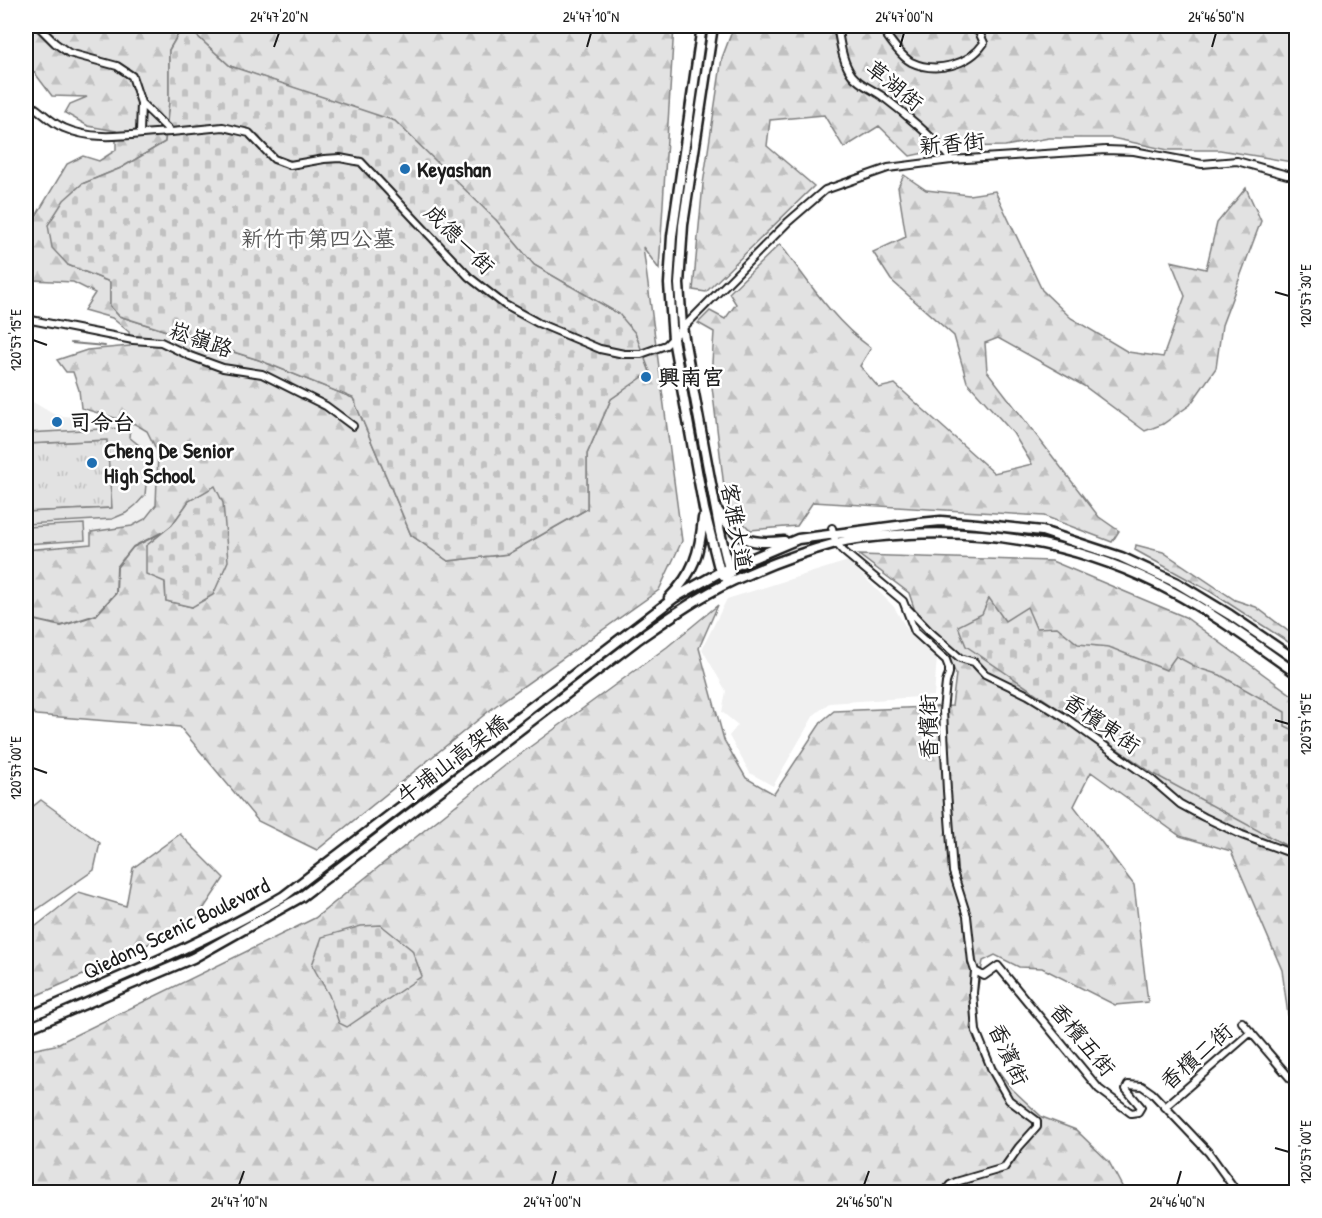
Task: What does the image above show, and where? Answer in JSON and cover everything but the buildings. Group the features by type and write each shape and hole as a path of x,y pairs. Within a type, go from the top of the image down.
{"street":[{"path":"38,26 55,44 69,53 117,66 132,76 141,104 141,133"},
{"name":"客雅大道","path":"702,26 672,236 669,284 673,339 704,509 720,572 730,582"},
{"name":"客雅大道","path":"713,26 683,225 679,284 682,327 716,508 730,568 730,582"},
{"name":"草湖街","path":"837,26 846,66 852,75 943,148 951,160"},
{"name":"草湖街","path":"880,26 900,52 911,62 929,66 951,66 966,61 978,52 984,43 979,32 969,26"},
{"name":"成德一街","path":"26,102 39,109 47,118 62,128 103,138 224,127 249,133 274,159 290,165 332,159 352,159 361,162 470,277 505,305 571,338 600,349 624,354 655,351 673,339"},
{"path":"141,104 171,132"},
{"name":"新香街","path":"673,339 682,327 788,222 825,190 888,168 951,160 1106,150 1134,151 1202,164 1237,161 1287,175 1296,175"},
{"name":"崧嶺路","path":"26,319 133,340 161,342 223,368 262,374 326,406 353,426"},
{"path":"716,508 730,529 740,538 764,543 941,521 1042,531 1121,557 1177,583 1230,615 1296,660"},
{"path":"652,614 676,590 696,561 704,509"},
{"path":"730,582 834,535 976,533 1042,543 1117,566 1171,591 1226,624 1296,673"},
{"name":"香檳街","path":"834,535 903,601 915,632 946,660 949,674 943,711 952,860 967,916 975,972"},
{"path":"652,614 674,598 720,572 798,539"},
{"name":"牛埔山高架橋","path":"370,844 637,640 694,601 730,582"},
{"name":"香檳東街","path":"903,601 914,616 960,658 974,662 985,674 1028,695 1067,719 1180,804 1242,835 1296,855"},
{"name":"牛埔山高架橋","path":"363,836 652,614"},
{"name":"Qiedong Scenic Boulevard","path":"26,1018 256,912 284,896 363,836"},
{"name":"Qiedong Scenic Boulevard","path":"26,1029 203,952 301,897 370,844"},
{"name":"香檳五街","path":"975,972 984,976 998,966 1099,1089 1131,1113 1138,1112 1141,1107 1126,1089 1128,1085 1142,1086 1165,1107"},
{"name":"香濱街","path":"945,1192 950,1185 956,1182 1004,1168 1037,1127 1037,1121 1009,1100 1005,1094 976,1031 973,993 975,972"},
{"path":"1242,1022 1296,1085"},
{"name":"香檳二街","path":"1165,1107 1251,1032"},
{"path":"1165,1107 1209,1153 1237,1192"}],"shaded area":[{"name":"Cheng De Senior High School","path":"26,398 55,415 135,424 147,431 158,453 159,474 156,505 145,519 132,526 91,532 91,544 26,550"},
{"path":"848,561 894,607 911,636 937,657 934,696 829,703 814,715 773,786 750,773 729,736 738,725 722,712 726,691 702,649 727,599"}],"green space":[{"path":"26,26 183,26 169,50 169,102 165,142 121,168 82,184 68,265 110,282 110,306 119,316 259,360 353,398 411,535 448,561 508,554 587,509 587,454 611,399 650,371 619,314 534,265 496,220 303,91 230,66 186,26 674,26 659,269 643,247 682,541 659,590 494,707 317,850 258,821 180,727 36,715 26,706 26,550 91,544 91,532 132,526 145,519 156,505 158,453 147,431 135,424 81,408 79,390 73,372 66,372 57,360 87,350 130,346 129,332 112,318 84,310 95,293 73,282 32,280 26,274 26,244 33,221 67,164 83,156 99,161 116,150 116,131 88,126 65,113 70,104 87,97 52,96 34,72 26,76","holes":["189,501 192,607 166,601 165,582 146,546 172,525"]},
{"name":"新竹市第四公墓","path":"183,26 186,26 230,66 395,121 496,220 534,265 619,314 635,333 650,372 611,399 587,454 587,509 508,554 448,561 411,535 353,398 259,360 119,316 110,306 110,282 68,265 52,248 48,225 64,200 82,184 121,168 165,142 169,102 169,50"},
{"path":"734,26 1296,26 1296,160 1292,162 1220,150 1168,150 1112,138 1049,138 1005,146 953,147 910,156 879,126 844,148 824,115 770,120 767,146 814,186 706,292 693,290 703,184 722,58"},
{"path":"904,175 926,190 969,195 995,191 1042,290 1071,318 1128,352 1163,357 1185,296 1171,261 1206,269 1217,223 1246,188 1261,221 1222,325 1216,368 1190,405 1163,424 1145,431 1084,386 998,338 985,343 987,371 1099,517 1119,531 1112,542 1044,516 813,502 797,526 750,530 726,504 711,378 714,332 698,323 710,311 725,319 736,304 729,293 780,244 833,313 871,348 860,366 879,388 895,384 994,473 1032,464 1013,433 967,382 954,336 891,280 873,252 906,237 898,187"},
{"path":"130,428 129,437 140,446 148,463 145,495 136,505 126,513 112,519 26,524 26,512 112,508 107,440 26,444 26,433"},
{"path":"107,440 112,508 26,512 26,444"},
{"path":"215,486 223,503 228,561 213,595 192,607 166,601 165,582 146,574 146,546 172,525 189,501"},
{"path":"84,524 85,540 26,544 26,527"},
{"path":"1136,545 1163,552 1235,600 1256,607 1296,637 1296,647 1211,592 1135,550"},
{"path":"859,555 1052,561 1185,617 1296,698 1296,1024 1288,1015 1282,970 1231,851 1180,836 1091,772 1074,806 1134,885 1148,1002 1115,1005 1042,968 1019,967 995,955 983,961 970,1028 977,1042 1011,1088 1042,1117 1076,1130 1109,1162 1125,1192 26,1192 26,1051 55,1045 315,918 512,760 667,647 718,605 699,648 724,740 746,778 774,794 822,721 834,711 952,706 956,674 946,651 921,629 909,593"},
{"path":"989,598 1005,621 1027,607 1036,628 1057,627 1078,644 1109,647 1166,670 1176,656 1198,668 1220,675 1285,712 1285,726 1296,731 1296,851 1154,774 966,646 958,626 982,614"},
{"path":"41,800 100,843 94,870 26,917 26,812"},
{"path":"180,834 224,878 196,920 106,965 26,1000 26,934 79,892 126,906 133,868"},
{"path":"381,925 412,950 422,976 347,1027 339,1023 329,995 312,965 322,937 361,926"}],"waterway":[{"path":"71,343 105,346"},
{"path":"26,618 61,626 96,615 116,593 117,567 133,547 161,533"}],"place":[{"name":"Keyashan","path":"405,169"},
{"name":"興南宮","path":"646,377"},
{"name":"司令台","path":"57,422"},
{"name":"Cheng De Senior High School","path":"92,463"}]}
